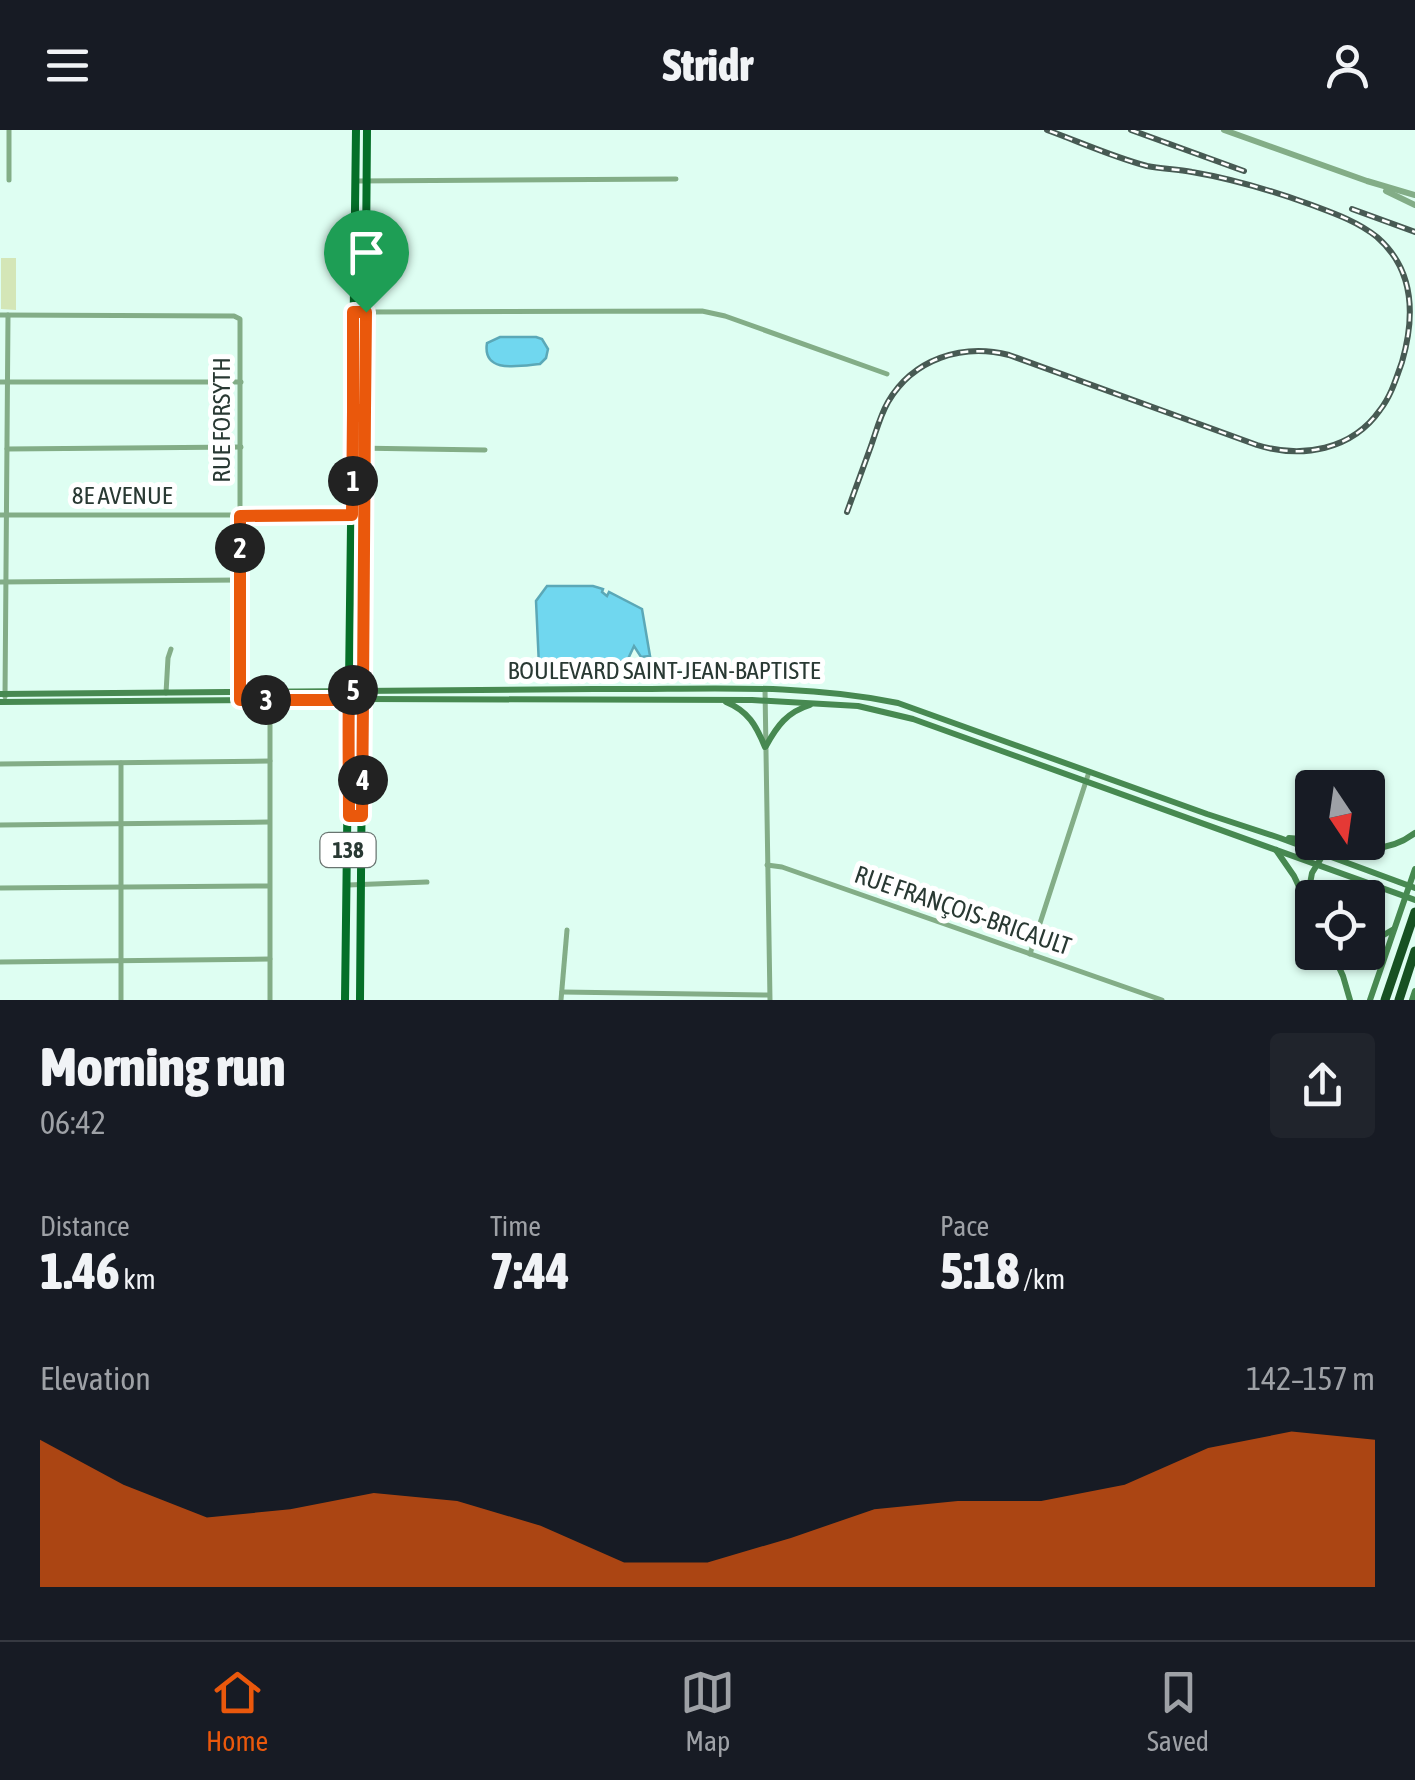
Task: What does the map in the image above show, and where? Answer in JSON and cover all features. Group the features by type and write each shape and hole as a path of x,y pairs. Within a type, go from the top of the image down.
{"highway":[{"path":"1385,1000 1415,912"},
{"path":"1398,1000 1415,952"}],"main road":[{"name":"138","path":"345,1000 356,130"},
{"name":"138","path":"360,1000 368,130"},
{"path":"353,312 366,312"},
{"path":"353,382 365,382"},
{"path":"353,411 365,410"},
{"path":"350,594 364,595"},
{"name":"BOULEVARD SAINT-JEAN-BAPTISTE","path":"363,695 485,689 764,688 824,690 898,703 1360,880"},
{"path":"485,689 485,700"},
{"path":"514,689 514,700"},
{"path":"626,689 626,700"},
{"name":"BOULEVARD SAINT-JEAN-BAPTISTE","path":"3,698 363,695 485,700 764,700 858,706 913,719 1295,844"},
{"path":"710,700 738,707 752,719 765,747"},
{"path":"765,747 785,717 822,703"},
{"path":"349,816 362,816"},
{"path":"1385,848 1415,834"},
{"path":"1280,838 1295,839"},
{"path":"1276,849 1295,881"},
{"path":"1310,880 1320,860"},
{"name":"BOULEVARD SAINT-JEAN-BAPTISTE","path":"1335,860 1415,888"},
{"path":"1370,1000 1415,869"},
{"name":"BOULEVARD SAINT-JEAN-BAPTISTE","path":"1385,889 1415,900"},
{"path":"1385,934 1394,928"},
{"path":"348,938 360,938"},
{"path":"1341,970 1350,1000"},
{"path":"346,978 360,978"},
{"path":"1412,1000 1415,991"}],"street":[{"path":"8,180 10,130"},
{"path":"1224,130 1367,182 1415,195"},
{"path":"356,181 676,179"},
{"path":"1367,182 1415,205"},
{"path":"366,312 702,311 887,374"},
{"path":"3,698 7,448 4,316"},
{"name":"RUE FORSYTH","path":"4,316 240,319 240,696"},
{"path":"4,382 241,382"},
{"path":"7,448 241,448"},
{"path":"354,448 485,450"},
{"name":"8E AVENUE","path":"3,516 364,515"},
{"path":"3,582 240,580"},
{"path":"165,697 171,649"},
{"path":"567,930 562,996 770,997 764,688"},
{"path":"270,696 270,1000"},
{"path":"0,764 270,760"},
{"path":"121,762 122,1000"},
{"path":"1030,954 1087,776"},
{"path":"0,825 269,822"},
{"name":"RUE FRANÇOIS-BRICAULT","path":"767,865 1162,1000"},
{"path":"348,885 427,882"},
{"path":"0,888 269,886"},
{"path":"0,962 270,959"}],"green space":[{"path":"1,258 16,258 16,310 1,309"}],"water":[{"path":"500,337 536,337 548,349 540,364 504,366 490,360 487,353 487,343"},
{"path":"547,586 593,586 603,589 607,596 609,592 642,609 650,656 641,657 634,646 628,659 620,662 539,666 536,601"}],"railway":[{"path":"847,512 880,418 898,387 925,365 957,353 1009,355 1257,445 1291,451 1325,448 1341,442 1369,424 1387,399 1402,362 1410,311 1399,264 1377,237 1345,218 1280,194 1207,175 1147,166 1047,130"},
{"path":"1131,130 1244,171"},
{"path":"1352,209 1415,232"}],"route":[{"path":"366,312 353,312 353,411 365,410 365,553 363,690 349,690 348,700 349,816 362,816 363,699 348,700 240,700 240,516 352,515 353,411 365,410 366,312"}]}
